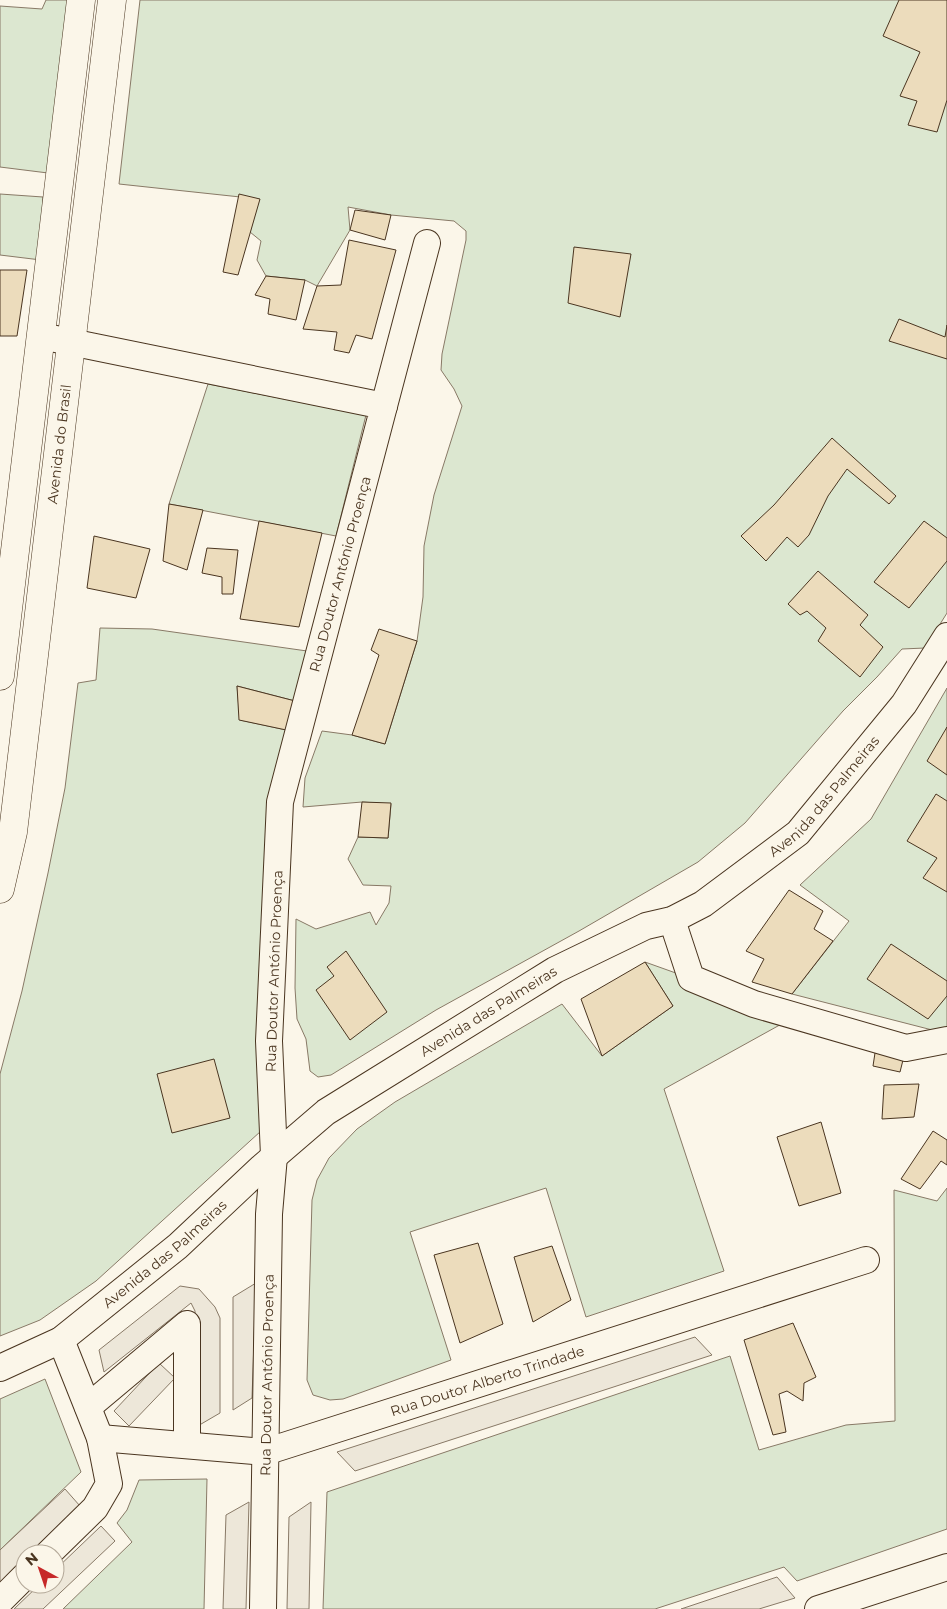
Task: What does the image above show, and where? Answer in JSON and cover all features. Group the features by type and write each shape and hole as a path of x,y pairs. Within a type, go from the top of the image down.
{"main road":[{"path":"0,676 81,0"},
{"name":"Avenida do Brasil","path":"0,889 13,832 112,0"}],"street":[{"name":"Rua Doutor António Proença","path":"263,1609 269,1214 274,1156 269,1041 280,802 427,243"},
{"path":"41,336 384,406"},
{"name":"Avenida das Palmeiras","path":"0,1368 61,1340 178,1246 274,1156 326,1112 556,970 646,926 672,920 703,904 798,833 904,704 947,636"},
{"path":"672,920 691,978 754,1004 906,1048 947,1040"},
{"name":"Rua Doutor Alberto Trindade","path":"100,1438 266,1452 866,1260"},
{"path":"88,1407 187,1324 187,1445"},
{"path":"58,1544 95,1508 109,1484 100,1438 61,1340"},
{"path":"824,1608 947,1567"},
{"path":"0,1601 15,1586"}],"green space":[{"path":"46,0 70,0 48,173 0,167 0,6 42,9"},
{"path":"140,0 947,0 947,613 925,648 902,649 843,711 745,823 698,862 579,931 436,1010 331,1075 318,1077 310,1071 306,1039 297,1019 295,988 296,919 316,929 370,912 376,925 389,903 391,886 363,885 348,859 358,837 388,838 391,804 362,802 303,807 305,778 322,731 352,735 385,744 417,641 423,597 424,546 434,495 462,406 454,389 441,370 442,354 466,240 466,231 454,221 391,215 348,207 350,230 317,286 305,280 266,276 257,260 261,241 250,232 259,199 119,184"},
{"path":"0,194 43,197 41,260 0,255"},
{"path":"208,384 366,415 336,536 169,504"},
{"path":"100,628 152,629 307,651 299,702 237,686 240,720 291,731 272,1121 96,1281 40,1320 0,1336 0,1074 22,991 65,788 78,683 96,680"},
{"path":"947,688 947,1030 940,1032 792,994 849,921 800,885 871,819"},
{"path":"645,962 796,1016 664,1089 724,1271 586,1317 546,1188 410,1232 451,1360 343,1399 330,1400 313,1395 307,1380 312,1200 317,1180 329,1158 357,1129 395,1102 562,1004 602,1056 673,1006"},
{"path":"947,1188 947,1529 797,1581 784,1567 655,1609 323,1609 327,1492 730,1356 759,1450 846,1425 895,1421 894,1190 937,1201"},
{"path":"45,1379 81,1472 0,1550 0,1399"},
{"path":"207,1479 204,1609 63,1609 132,1542 117,1523 127,1510 139,1480"}],"shaded area":[{"path":"256,1283 252,1398 233,1410 233,1297"},
{"path":"180,1286 199,1289 215,1307 220,1318 220,1413 196,1427 195,1311 191,1303 104,1372 99,1350"},
{"path":"695,1337 712,1355 355,1471 337,1452"},
{"path":"159,1363 175,1378 129,1426 114,1411"},
{"path":"65,1489 80,1506 40,1544 15,1544 15,1568 0,1582 0,1550"},
{"path":"249,1502 246,1609 223,1609 226,1515"},
{"path":"311,1502 309,1609 287,1609 289,1517"},
{"path":"101,1526 115,1541 65,1588 65,1560"},
{"path":"777,1577 795,1598 759,1609 681,1609"},
{"path":"30,1594 59,1594 43,1609 14,1609"}],"building":[{"path":"899,0 947,0 947,100 937,132 908,125 917,101 900,96 920,52 883,36"},
{"path":"239,194 260,199 238,275 223,272"},
{"path":"355,210 391,215 385,240 350,230"},
{"path":"349,240 396,250 372,339 356,335 349,353 334,350 337,332 303,329 317,286 341,285"},
{"path":"574,247 631,254 620,317 568,303"},
{"path":"0,270 27,270 17,336 0,336"},
{"path":"266,276 305,280 296,320 268,314 270,299 255,295"},
{"path":"899,319 945,337 947,325 947,359 889,341"},
{"path":"832,438 896,496 889,504 847,469 828,496 809,535 798,547 787,537 766,561 741,536 774,505"},
{"path":"169,504 203,510 187,570 163,561"},
{"path":"259,521 322,533 299,627 240,619"},
{"path":"924,521 947,538 947,561 909,608 874,582"},
{"path":"94,536 150,549 136,598 87,588"},
{"path":"207,548 238,550 233,594 222,594 222,577 202,573"},
{"path":"818,571 868,615 860,625 883,647 860,677 818,641 826,628 807,611 800,615 788,604"},
{"path":"379,629 417,641 385,744 352,735 379,655 371,650"},
{"path":"237,686 299,702 291,731 239,720"},
{"path":"947,727 947,775 927,761"},
{"path":"936,794 947,801 947,892 923,878 937,858 907,841"},
{"path":"362,802 391,803 388,838 358,837"},
{"path":"789,890 823,911 814,929 833,941 792,994 752,982 764,959 746,951"},
{"path":"891,944 947,981 947,996 928,1019 867,979"},
{"path":"346,951 387,1012 350,1040 316,990 334,976 327,967"},
{"path":"645,962 673,1006 602,1056 581,999"},
{"path":"877,1040 906,1048 900,1072 873,1066"},
{"path":"214,1059 230,1118 172,1133 157,1074"},
{"path":"919,1084 914,1117 882,1119 884,1085"},
{"path":"821,1122 841,1193 799,1206 777,1137"},
{"path":"933,1131 947,1140 947,1165 941,1161 920,1189 901,1179"},
{"path":"478,1243 503,1324 460,1343 434,1255"},
{"path":"552,1246 571,1300 533,1322 514,1257"},
{"path":"793,1323 816,1377 804,1383 803,1401 787,1391 779,1394 786,1432 773,1435 744,1340"}]}
